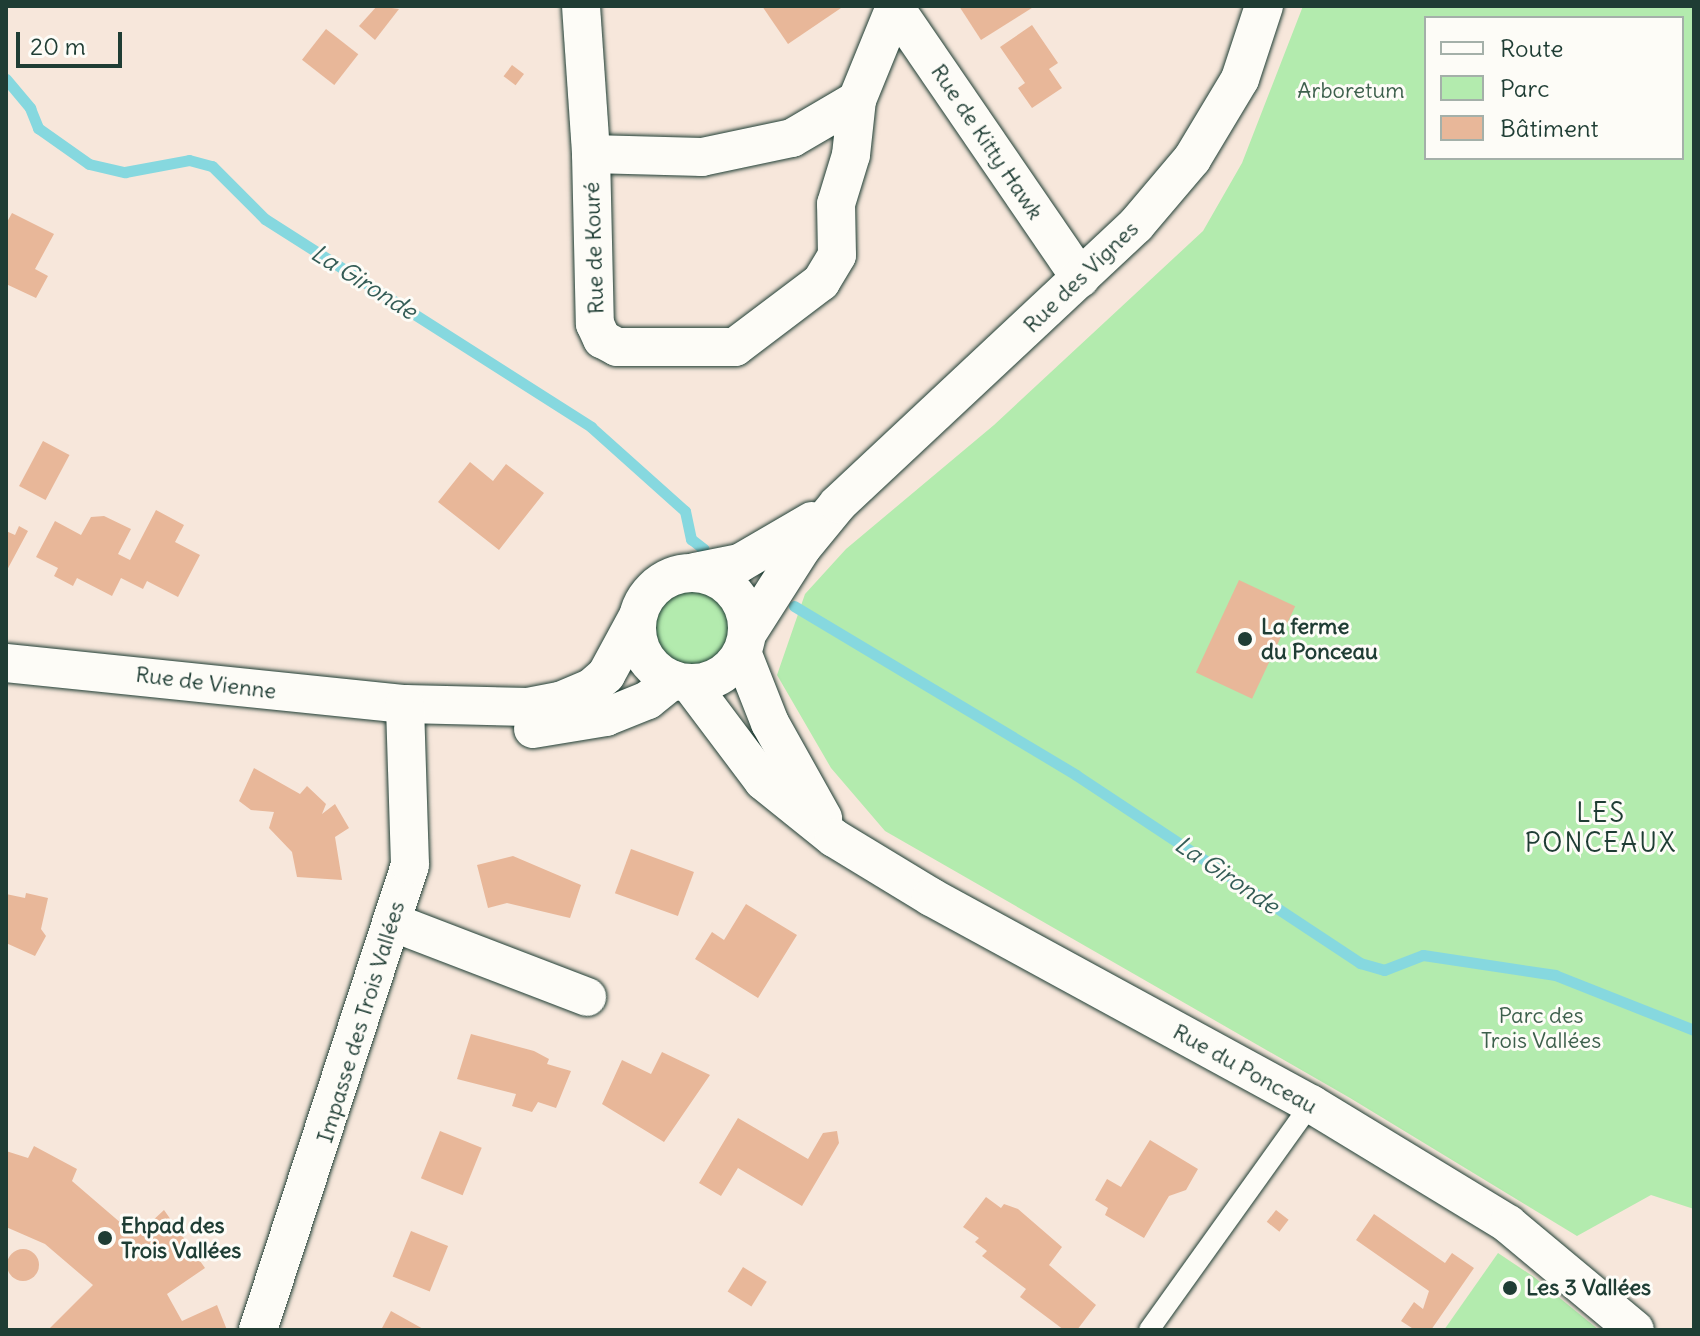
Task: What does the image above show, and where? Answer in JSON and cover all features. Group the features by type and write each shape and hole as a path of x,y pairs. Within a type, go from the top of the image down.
{"street":[{"name":"Rue de Kouré","path":"581,6 591,154 595,324 602,339 617,347 735,347 786,313 830,271 837,255 836,204 851,155 857,100 894,7"},
{"name":"Rue des Vignes","path":"745,643 802,548 838,504 1136,225 1192,159 1240,79 1264,6"},
{"name":"Rue de Kitty Hawk","path":"894,7 1080,278"},
{"name":"Rue de Kouré","path":"591,154 702,157 792,138 857,100"},
{"name":"Rue des Vignes","path":"695,572 740,563 768,550 838,504"},
{"path":"695,572 728,585 740,599 745,643 727,671 682,683 644,656 637,618 657,584 695,572"},
{"name":"Rue de Vienne","path":"6,663 405,704 528,707 560,701 606,675 637,618"},
{"name":"Rue du Ponceau","path":"745,643 770,723 834,838"},
{"name":"Rue du Ponceau","path":"682,683 763,781 834,838 944,904 1311,1104 1508,1224 1635,1330"},
{"name":"Rue de Vienne","path":"405,704 496,727 529,729 606,717 682,683"},
{"name":"Impasse des Trois Vallées","path":"258,1330 410,865 405,704"},
{"path":"392,922 587,997"}],"lane":[{"path":"1149,1330 1311,1104"}],"green space":[{"path":"1303,6 1694,6 1694,1209 1651,1195 1577,1236 1350,1098 885,831 831,768 777,675 805,594 846,549 994,425 1203,231 1242,163"},
{"path":"683,586 699,586 722,598 731,612 734,629 731,646 722,660 699,672 683,672 667,665 655,653 648,637 648,621 655,605 667,593"},
{"name":"Les 3 Vallées","path":"1498,1253 1534,1277 1599,1330 1444,1330"}],"building":[{"path":"377,6 399,9 375,40 359,26"},
{"path":"762,6 844,6 788,44"},
{"path":"959,6 1035,6 981,40"},
{"path":"1032,25 1058,63 1049,69 1062,88 1032,108 1018,88 1025,83 1000,47"},
{"path":"326,29 358,54 334,85 302,60"},
{"path":"512,65 524,74 516,85 504,76"},
{"path":"12,213 54,234 35,269 48,276 36,298 6,284 6,224"},
{"path":"43,441 69,455 46,500 19,486"},
{"path":"470,462 493,481 506,464 544,493 499,550 438,502"},
{"path":"156,510 184,525 175,542 200,555 178,597 147,581 143,589 121,578 112,596 77,578 73,586 54,576 58,568 36,557 55,521 81,535 91,517 104,516 131,529 118,554 130,560"},
{"path":"19,526 28,531 6,572 6,531 15,535"},
{"name":"La ferme du Ponceau","path":"1239,580 1295,606 1252,699 1196,672"},
{"path":"254,768 300,794 307,786 326,804 322,814 335,804 349,828 335,837 342,880 297,877 292,852 269,828 274,812 251,810 239,801"},
{"path":"631,849 694,872 678,916 615,893"},
{"path":"513,856 581,885 570,918 507,903 488,908 477,865"},
{"path":"26,893 48,898 41,929 46,936 35,956 6,943 6,894 25,898"},
{"path":"746,904 797,935 758,998 695,959 712,932 724,940"},
{"path":"471,1034 534,1051 549,1059 547,1064 571,1071 556,1108 538,1102 532,1112 512,1106 516,1094 457,1079"},
{"path":"662,1052 710,1075 664,1142 602,1104 622,1060 651,1074"},
{"path":"738,1118 808,1159 823,1133 837,1131 839,1143 802,1206 738,1168 721,1196 699,1183"},
{"path":"440,1131 482,1148 463,1195 421,1178"},
{"path":"1150,1140 1198,1169 1186,1190 1169,1196 1144,1238 1105,1215 1108,1208 1095,1200 1107,1179 1121,1187"},
{"name":"Ehpad des Trois Vallées","path":"34,1146 77,1169 72,1181 136,1236 164,1210 205,1268 167,1294 182,1321 217,1305 227,1330 48,1330 93,1285 45,1244 6,1227 6,1151 28,1158"},
{"path":"986,1197 1001,1208 1004,1204 1018,1209 1062,1247 1049,1265 1096,1305 1077,1330 1064,1330 1020,1297 1026,1289 982,1256 987,1251 975,1242 979,1238 963,1227"},
{"path":"1276,1210 1289,1220 1279,1232 1267,1222"},
{"path":"1374,1214 1445,1263 1452,1253 1474,1268 1431,1330 1415,1330 1401,1321 1414,1302 1423,1309 1429,1291 1356,1240"},
{"path":"411,1231 448,1246 430,1291 393,1276"},
{"path":"23,1249 34,1254 39,1265 34,1276 23,1281 12,1276 7,1265 12,1254"},
{"path":"743,1267 767,1282 751,1306 728,1292"},
{"path":"391,1311 425,1330 381,1330"}],"waterway":[{"name":"La Gironde","path":"6,79 30,108 38,128 89,164 125,172 189,160 212,166 265,219 591,427 685,511 691,539 704,549"},
{"name":"La Gironde","path":"794,606 1076,775 1360,963 1384,970 1423,955 1555,975 1694,1030"}],"place":[{"name":"La ferme du Ponceau","path":"1245,639"},
{"name":"Ehpad des Trois Vallées","path":"105,1238"},
{"name":"Les 3 Vallées","path":"1510,1288"}],"district":[{"name":"LES PONCEAUX","path":"1601,828"}],"park label":[{"name":"Arboretum","path":"1351,91"},
{"name":"Parc des Trois Vallées","path":"1541,1028"}]}
